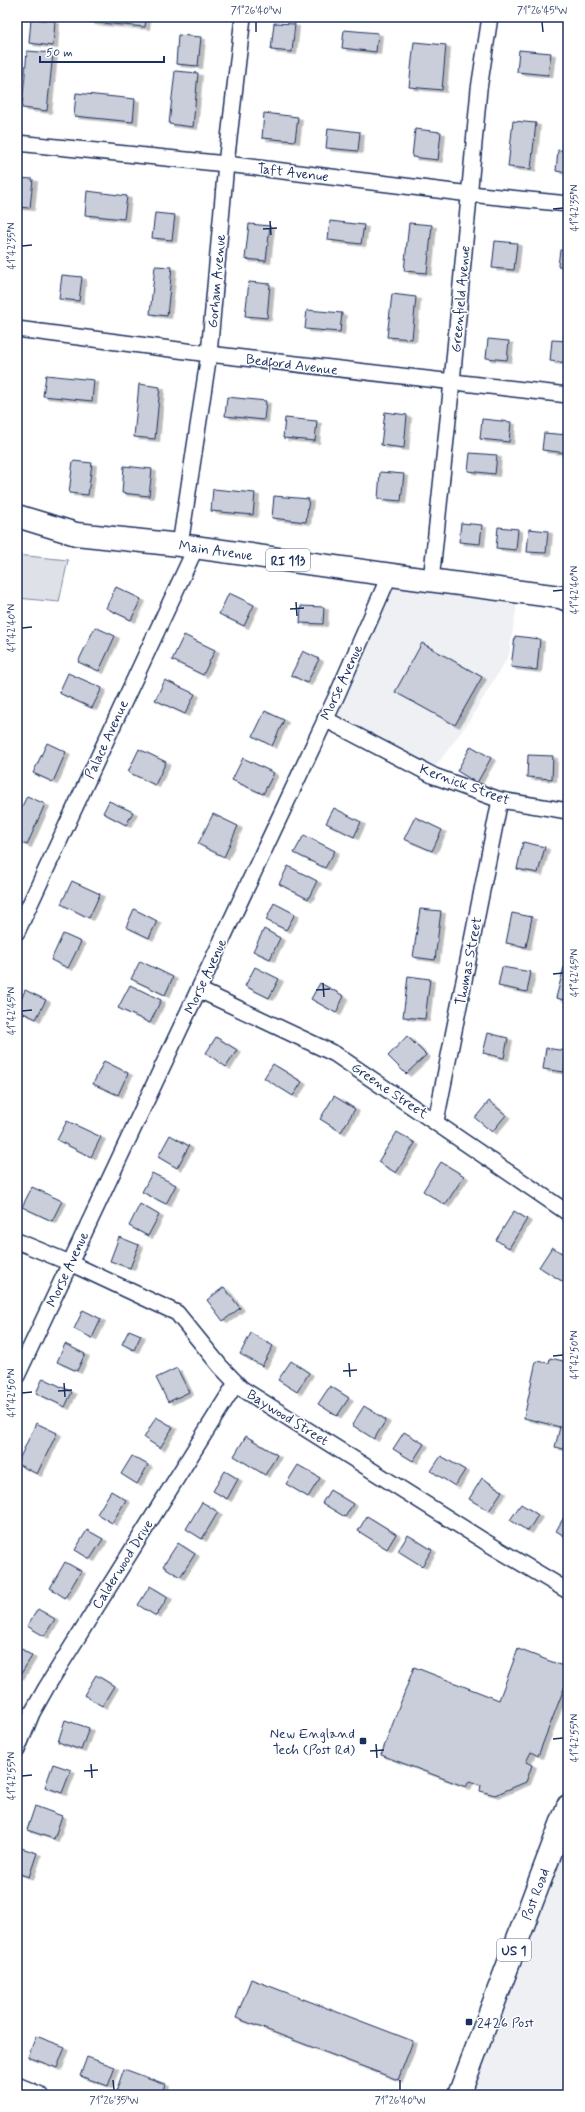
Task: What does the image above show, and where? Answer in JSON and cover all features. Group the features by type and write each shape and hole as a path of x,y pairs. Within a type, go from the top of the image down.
{"main road":[{"name":"Main Avenue","path":"17,516 76,534 188,546 431,581 565,598"},
{"name":"Post Road","path":"459,2095 568,1806"}],"street":[{"name":"Gorham Avenue","path":"188,546 209,354 226,164 243,17"},
{"name":"Greenfield Avenue","path":"431,581 452,382 479,89 490,17"},
{"name":"Taft Avenue","path":"17,143 226,164 470,194 568,204"},
{"name":"Bedford Avenue","path":"17,329 209,354 568,395"},
{"name":"Palace Avenue","path":"17,932 188,546"},
{"name":"Morse Avenue","path":"17,1376 199,990 325,719 390,574"},
{"name":"Kernick Street","path":"325,719 434,776 500,800 568,811"},
{"name":"Thomas Street","path":"436,1121 500,800"},
{"name":"Greene Street","path":"199,990 335,1054 436,1121 568,1213"},
{"name":"Baywood Street","path":"17,1241 70,1263 177,1313 236,1383 484,1541 568,1591"},
{"name":"Calderwood Drive","path":"17,1750 32,1712 46,1688 236,1383"},
{"path":"17,2085 41,2095"}],"shaded area":[{"path":"17,555 68,560 59,602 17,598"},
{"path":"395,572 520,584 509,655 468,723 429,775 328,717"},
{"path":"568,1814 568,2095 459,2095"}],"building":[{"path":"91,17 146,17 145,27 90,22"},
{"path":"31,19 55,21 53,46 29,43"},
{"path":"274,23 295,24 292,52 271,50"},
{"path":"344,30 378,33 376,52 342,48"},
{"path":"178,35 201,37 198,66 176,64"},
{"path":"414,42 446,45 442,90 409,87"},
{"path":"519,50 551,53 548,75 517,72"},
{"path":"27,51 53,53 47,111 22,108"},
{"path":"175,71 198,73 193,127 169,124"},
{"path":"76,93 135,99 133,122 74,116"},
{"path":"264,113 298,117 295,141 262,138"},
{"path":"513,121 536,123 531,169 508,167"},
{"path":"328,128 360,132 358,151 326,148"},
{"path":"415,129 441,132 438,160 412,157"},
{"path":"558,150 568,151 568,173 556,171"},
{"path":"17,178 33,179 30,208 17,207"},
{"path":"87,191 127,196 124,219 85,215"},
{"path":"155,213 175,215 172,240 152,238"},
{"path":"330,221 364,225 361,244 328,240"},
{"path":"409,223 432,225 427,273 404,271"},
{"path":"249,224 270,226 266,261 245,259"},
{"path":"495,241 517,243 514,270 492,268"},
{"path":"560,250 568,251 568,267 558,266"},
{"path":"155,266 172,267 167,316 150,314"},
{"path":"62,275 82,277 79,301 59,299"},
{"path":"249,282 270,284 267,318 245,316"},
{"path":"392,294 416,297 412,339 387,337"},
{"path":"307,310 342,313 340,332 305,329"},
{"path":"488,339 509,341 507,360 486,358"},
{"path":"552,340 568,341 568,363 550,361"},
{"path":"46,375 94,380 92,401 43,396"},
{"path":"139,384 160,387 155,439 134,437"},
{"path":"227,397 266,401 264,420 225,416"},
{"path":"385,412 407,415 404,448 381,445"},
{"path":"285,418 317,421 315,441 283,438"},
{"path":"482,419 511,422 509,442 480,439"},
{"path":"544,433 568,435 567,453 542,450"},
{"path":"470,453 497,455 495,474 468,471"},
{"path":"73,461 92,463 88,495 69,493"},
{"path":"124,466 152,469 149,496 122,493"},
{"path":"380,472 404,474 401,501 378,499"},
{"path":"213,489 255,493 253,515 211,511"},
{"path":"274,496 309,499 306,522 272,518"},
{"path":"461,523 482,525 480,544 459,542"},
{"path":"498,527 518,529 516,550 496,548"},
{"path":"529,529 548,531 546,553 527,552"},
{"path":"116,587 141,599 131,620 106,608"},
{"path":"229,593 254,605 244,626 219,614"},
{"path":"301,606 324,607 323,624 300,623"},
{"path":"95,627 115,636 99,671 78,662"},
{"path":"184,635 215,650 203,675 172,660"},
{"path":"515,636 540,639 537,670 511,667"},
{"path":"422,643 482,677 455,725 395,692"},
{"path":"303,651 319,659 307,683 291,675"},
{"path":"68,673 102,688 92,708 59,693"},
{"path":"165,680 195,694 185,714 155,700"},
{"path":"265,711 284,720 272,746 253,736"},
{"path":"47,743 66,752 53,782 33,773"},
{"path":"471,746 491,758 477,783 457,771"},
{"path":"139,749 166,762 155,785 128,772"},
{"path":"528,755 553,756 552,779 527,777"},
{"path":"243,758 274,773 263,794 232,780"},
{"path":"27,796 45,804 27,845 17,841 17,817"},
{"path":"109,801 133,812 126,825 103,813"},
{"path":"334,808 361,822 354,837 326,823"},
{"path":"213,814 238,826 224,857 198,844"},
{"path":"415,817 442,830 432,851 404,839"},
{"path":"304,835 335,851 325,868 294,853"},
{"path":"523,842 545,847 538,873 517,869"},
{"path":"288,866 317,881 308,899 279,884"},
{"path":"72,881 100,894 89,918 61,904"},
{"path":"274,903 295,914 286,930 266,920"},
{"path":"134,909 157,921 149,938 126,927"},
{"path":"420,909 441,911 435,960 413,957"},
{"path":"512,913 532,917 526,947 506,943"},
{"path":"264,929 280,938 270,959 253,951"},
{"path":"63,934 81,942 68,968 51,960"},
{"path":"140,961 173,977 165,995 131,979"},
{"path":"255,967 279,979 269,998 245,986"},
{"path":"502,967 531,972 527,992 498,986"},
{"path":"564,967 568,968 568,1001 556,998"},
{"path":"408,976 430,979 425,1019 403,1017"},
{"path":"320,983 344,996 336,1013 311,999"},
{"path":"130,985 161,1000 150,1023 118,1008"},
{"path":"25,990 46,1000 36,1019 17,1010"},
{"path":"488,1033 508,1038 504,1058 483,1053"},
{"path":"407,1036 426,1055 406,1074 388,1056"},
{"path":"216,1037 237,1050 226,1067 206,1053"},
{"path":"546,1048 566,1051 564,1072 543,1069"},
{"path":"104,1061 128,1073 118,1095 93,1084"},
{"path":"273,1064 302,1082 293,1096 264,1078"},
{"path":"334,1096 355,1109 341,1132 320,1119"},
{"path":"489,1101 506,1115 492,1132 475,1118"},
{"path":"67,1121 101,1137 91,1157 57,1140"},
{"path":"397,1132 415,1143 396,1173 378,1162"},
{"path":"170,1135 189,1146 177,1168 158,1157"},
{"path":"441,1162 464,1176 445,1205 423,1191"},
{"path":"152,1173 176,1185 166,1204 142,1192"},
{"path":"32,1187 62,1201 52,1221 22,1207"},
{"path":"140,1204 159,1215 148,1236 129,1226"},
{"path":"514,1211 527,1219 509,1248 496,1240"},
{"path":"119,1237 139,1245 130,1268 110,1261"},
{"path":"552,1247 568,1257 568,1278 565,1283 539,1267"},
{"path":"224,1287 240,1308 223,1321 207,1300"},
{"path":"83,1310 101,1319 92,1338 74,1329"},
{"path":"129,1330 141,1335 134,1350 122,1344"},
{"path":"251,1333 273,1346 262,1366 240,1354"},
{"path":"65,1344 85,1354 77,1371 57,1362"},
{"path":"550,1358 568,1362 568,1450 555,1447 560,1427 524,1418 536,1361 549,1363"},
{"path":"291,1361 309,1373 297,1392 278,1380"},
{"path":"177,1368 189,1392 168,1402 156,1378"},
{"path":"43,1378 72,1392 65,1407 36,1393"},
{"path":"330,1386 349,1398 337,1416 318,1404"},
{"path":"364,1406 386,1420 374,1439 352,1425"},
{"path":"156,1417 173,1427 160,1448 144,1438"},
{"path":"36,1423 57,1433 37,1474 17,1464"},
{"path":"404,1432 424,1444 413,1461 393,1449"},
{"path":"246,1436 277,1455 265,1475 234,1456"},
{"path":"132,1456 148,1465 137,1484 121,1474"},
{"path":"441,1456 465,1470 455,1486 431,1471"},
{"path":"298,1465 320,1478 308,1497 286,1484"},
{"path":"225,1471 238,1479 227,1499 213,1491"},
{"path":"482,1478 502,1491 489,1511 469,1499"},
{"path":"330,1490 353,1504 345,1517 322,1503"},
{"path":"111,1491 126,1500 112,1523 97,1514"},
{"path":"202,1502 218,1512 202,1539 186,1529"},
{"path":"521,1504 538,1515 528,1531 510,1520"},
{"path":"568,1510 568,1538 556,1531"},
{"path":"367,1516 396,1534 387,1549 358,1531"},
{"path":"87,1530 103,1539 90,1559 75,1550"},
{"path":"408,1535 432,1550 422,1566 398,1551"},
{"path":"178,1543 195,1554 180,1577 163,1566"},
{"path":"65,1562 81,1571 65,1598 50,1588"},
{"path":"150,1586 168,1597 156,1616 138,1605"},
{"path":"38,1609 55,1619 44,1636 27,1626"},
{"path":"17,1646 32,1656 19,1677 17,1675"},
{"path":"518,1649 568,1668 568,1678 538,1756 531,1752 526,1762 532,1765 526,1782 495,1795 480,1791 481,1785 469,1781 466,1787 381,1755 414,1667 499,1700"},
{"path":"96,1675 114,1686 102,1706 84,1695"},
{"path":"65,1720 89,1728 81,1750 58,1742"},
{"path":"53,1764 71,1770 62,1793 45,1787"},
{"path":"35,1806 62,1816 54,1839 27,1830"},
{"path":"18,1847 37,1853 29,1877 17,1873"},
{"path":"251,1979 413,2041 398,2080 236,2018"},
{"path":"36,2036 65,2047 57,2068 28,2057"},
{"path":"87,2057 115,2067 108,2086 80,2076"},
{"path":"124,2069 165,2084 161,2095 129,2095 116,2091"}],"place":[{"name":"New England Tech (Post Rd)","path":"363,1741"},
{"name":"2426 Post","path":"469,2022"}]}
